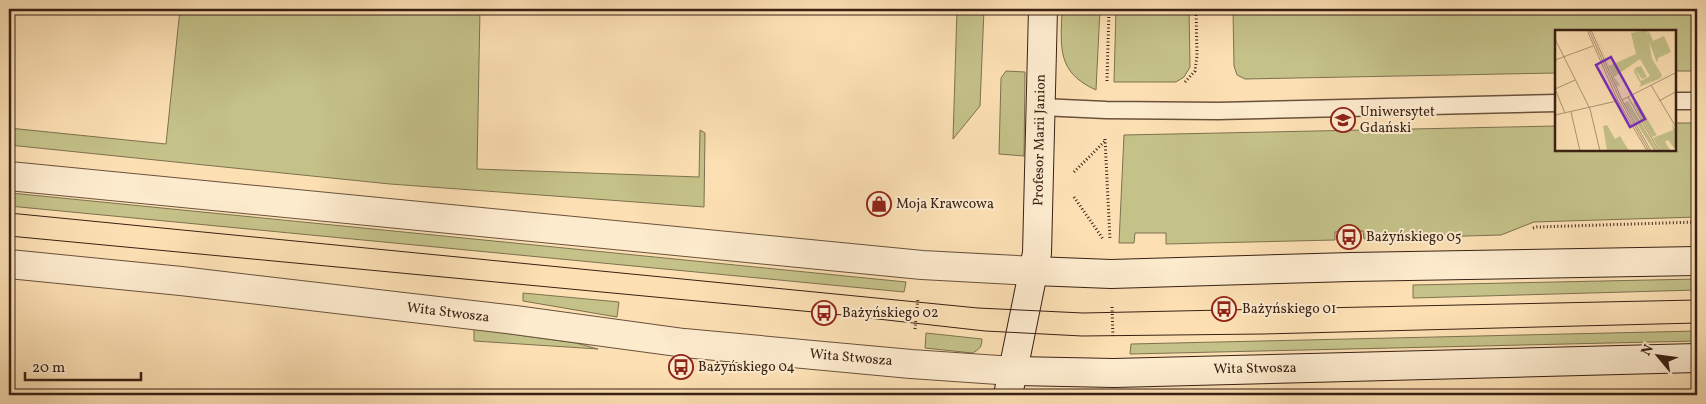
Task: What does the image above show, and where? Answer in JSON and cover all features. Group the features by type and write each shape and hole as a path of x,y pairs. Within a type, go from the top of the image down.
{"street":[{"name":"Profesor Marii Janion","path":"1010,383 1037,253 1043,9"},
{"path":"9,176 922,265 1034,271 1111,262 1351,267 1697,261"},
{"name":"Wita Stwosza","path":"9,264 191,282 505,319 684,343 910,364 1010,383 1114,373 1697,358"}],"lane":[{"path":"1676,101 1697,101"},
{"path":"1040,107 1106,110 1218,111 1555,103"}],"path":[{"path":"1109,9 1105,141 1114,373"},
{"path":"1183,85 1195,71 1197,56 1196,9"},
{"path":"1071,176 1105,141"},
{"path":"1069,190 1111,262"},
{"path":"910,364 922,265"}],"shaded area":[{"path":"180,9 480,9 477,169 699,177 700,130 705,133 704,207 390,184 9,145 9,128 166,144"},
{"path":"957,9 984,9 980,106 953,139"},
{"path":"1062,9 1100,9 1096,90 1083,83 1067,66 1062,47"},
{"path":"1116,9 1189,9 1190,67 1184,77 1176,82 1114,82"},
{"path":"1233,9 1697,9 1697,71 1676,71 1676,30 1555,30 1555,73 1245,79 1237,75 1234,66"},
{"path":"1006,71 1025,72 1024,156 999,154 1001,78"},
{"path":"1676,123 1697,123 1697,217 1534,222 1501,235 1364,239 1363,231 1335,232 1335,240 1166,244 1166,233 1135,233 1134,243 1119,243 1124,135 1555,126 1555,151 1676,151"},
{"path":"9,193 906,282 904,292 9,206"},
{"path":"1697,279 1697,290 1413,298 1413,285"},
{"path":"523,293 619,302 617,317 523,301"},
{"path":"474,329 576,343 598,349 474,341"},
{"path":"1697,331 1697,341 1130,354 1131,344"},
{"path":"926,333 982,339 982,342 980,348 972,353 925,348"}],"tram line":[{"path":"9,213 978,308 1083,313 1697,300"},
{"path":"9,236 824,313 985,331 1082,336 1263,334 1697,323"}],"place":[{"name":"Uniwersytet Gdański","path":"1343,120"},
{"name":"Moja Krawcowa","path":"879,204"},
{"name":"Bażyńskiego 05","path":"1349,237"},
{"name":"Bażyńskiego 01","path":"1224,309"},
{"name":"Bażyńskiego 02","path":"824,313"},
{"name":"Bażyńskiego 04","path":"681,367"}]}
